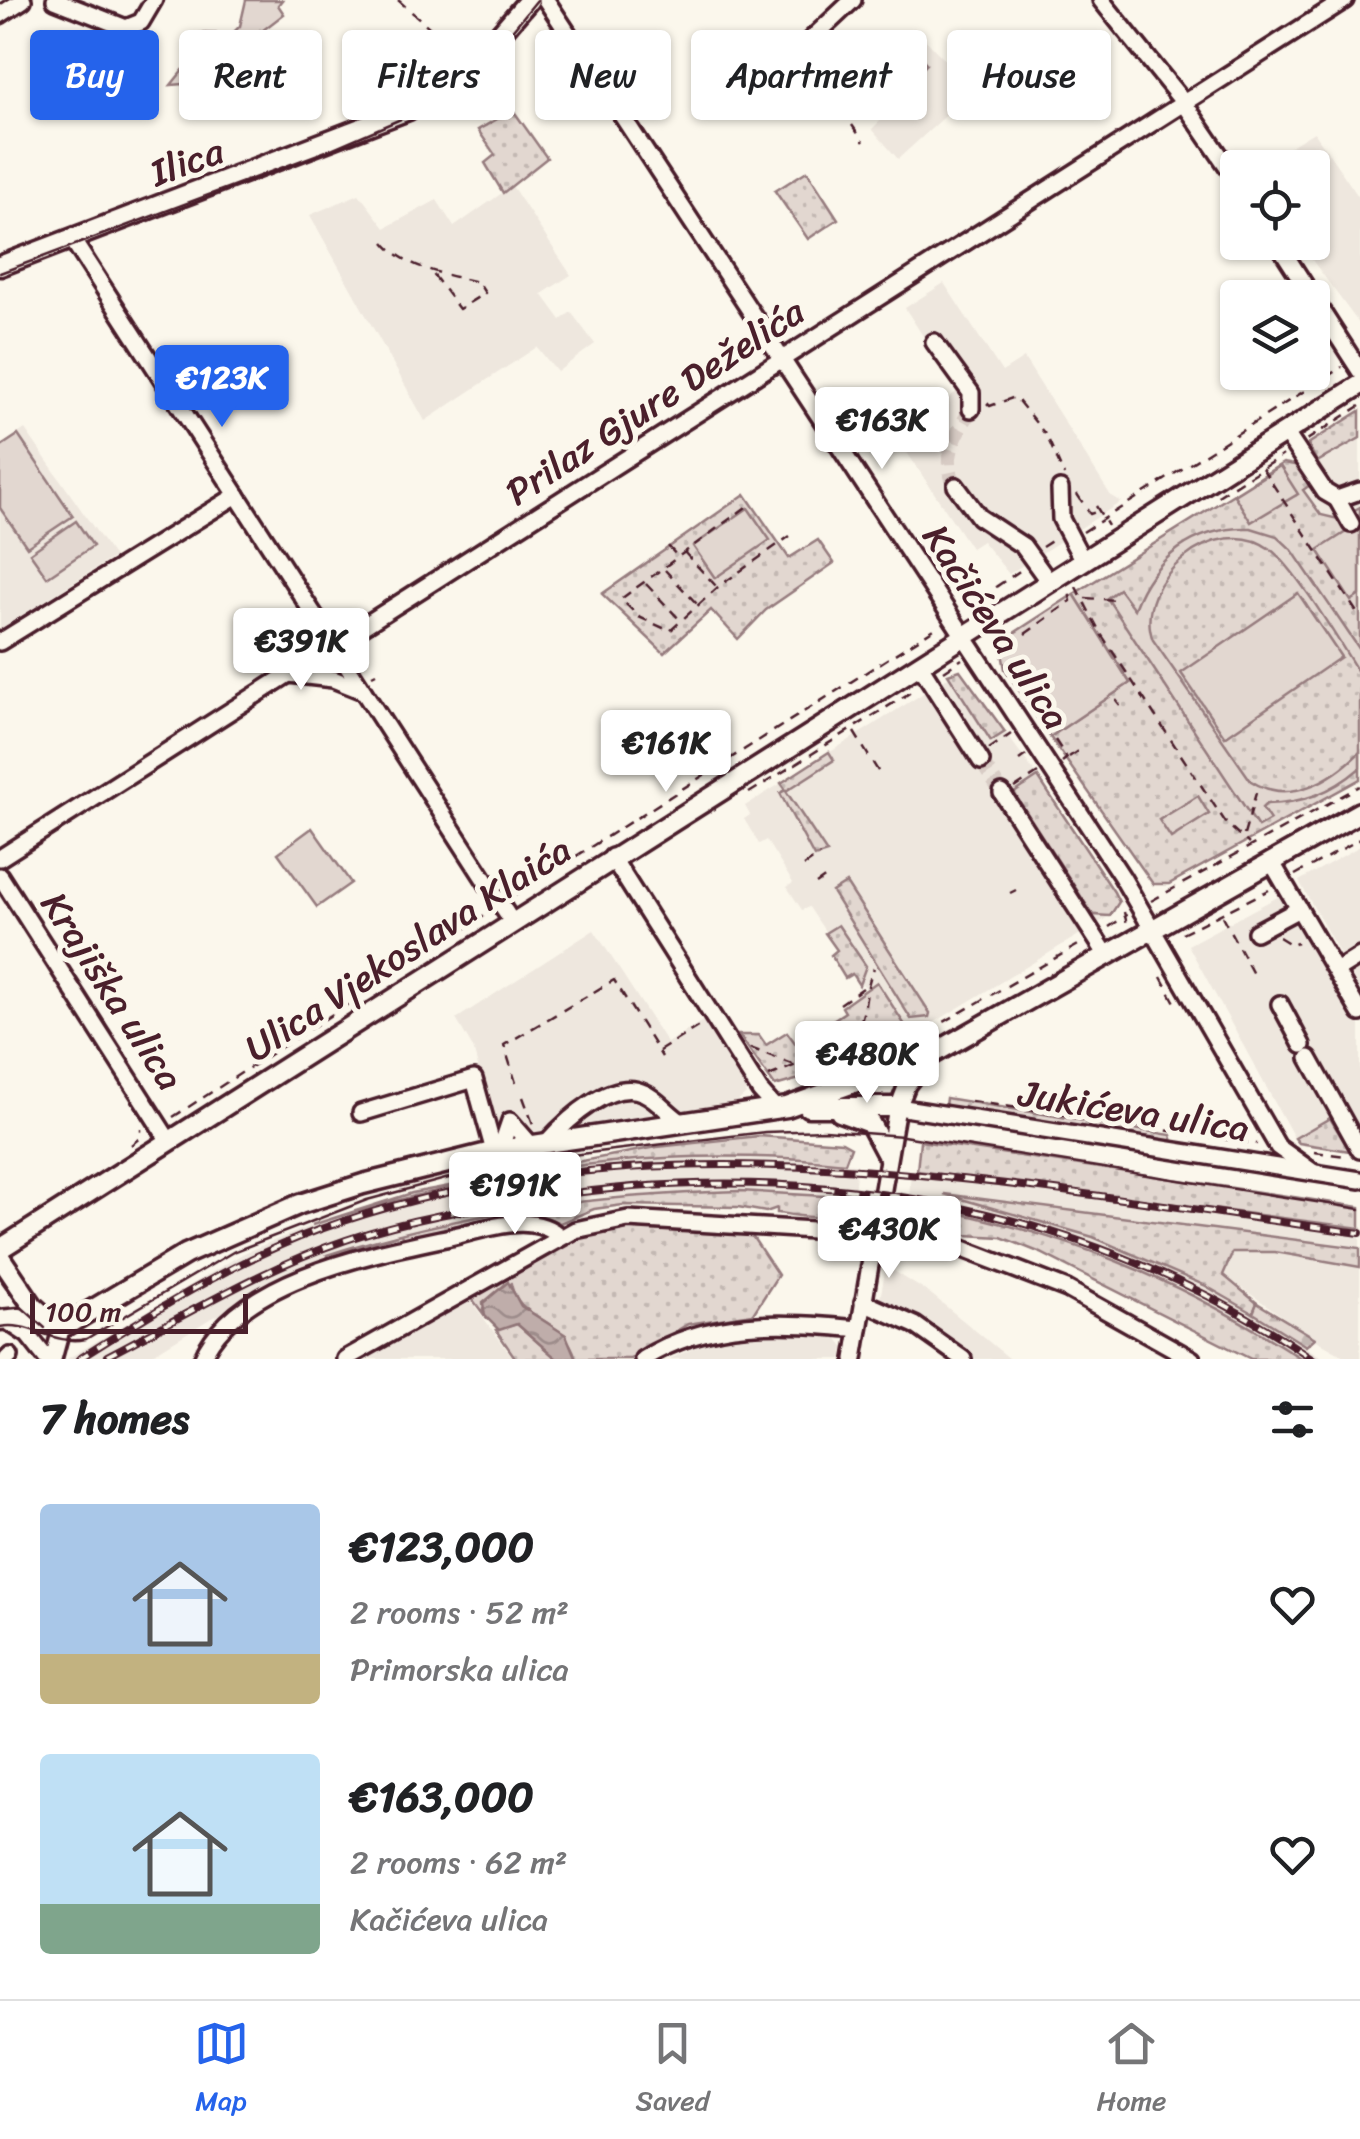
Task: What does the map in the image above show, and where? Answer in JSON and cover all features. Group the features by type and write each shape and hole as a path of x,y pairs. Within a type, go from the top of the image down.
{"main road":[{"name":"Ilica","path":"0,266 327,144 426,100 478,61 529,0"},
{"name":"Ulica Vjekoslava Klaića","path":"0,1249 612,857 924,672 964,636 1360,385"},
{"path":"782,1108 928,1050 1360,812"},
{"path":"2,1319 59,1326 186,1254 300,1204 538,1138 782,1108 898,1107"},
{"path":"825,1108 865,1119 886,1154"},
{"path":"0,1257 38,1313 59,1326"}],"street":[{"path":"0,15 23,0"},
{"path":"55,0 126,28 148,15 154,0"},
{"name":"Kačićeva ulica","path":"546,0 1152,927 1271,1146 1313,1172"},
{"path":"821,30 853,0"},
{"path":"1100,0 1184,103 1220,156"},
{"name":"Prilaz Gjure Deželića","path":"0,858 1345,0"},
{"path":"72,239 512,922"},
{"path":"1288,260 1354,367"},
{"path":"934,342 976,402"},
{"path":"1285,432 1325,492 1338,499 1352,524"},
{"path":"956,486 979,517 1022,546 1049,582"},
{"path":"1060,489 1061,519 1084,561"},
{"path":"1338,499 1360,492"},
{"path":"0,642 237,495"},
{"path":"924,672 984,756"},
{"path":"288,674 348,683 367,693"},
{"path":"1007,791 1106,954"},
{"path":"612,857 760,1091 782,1108"},
{"path":"1271,861 1360,1013"},
{"name":"Krajiška ulica","path":"0,876 169,1141"},
{"path":"1251,936 1299,908"},
{"path":"1336,971 1360,956"},
{"path":"1280,1004 1360,1154"},
{"path":"854,1359 886,1154 898,1107 928,1050"},
{"path":"361,1113 474,1079 497,1151"},
{"path":"497,1151 510,1117 538,1138 570,1116 630,1089 642,1091 683,1123"},
{"name":"Jukićeva ulica","path":"898,1107 1360,1180"},
{"path":"1254,1163 1272,1159 1271,1146"},
{"path":"344,1359 560,1237 588,1224 628,1218 830,1231 898,1224 1020,1268 1110,1311 1192,1359"},
{"path":"202,1359 242,1312 338,1262 493,1226 541,1226 560,1237"},
{"path":"863,1302 915,1325 963,1359"},
{"path":"2,1319 22,1330 50,1359"},
{"path":"50,1359 59,1326"},
{"path":"643,1359 686,1337 731,1326 859,1328"}],"path":[{"path":"398,0 432,30"},
{"path":"852,125 864,142"},
{"path":"384,242 392,252 428,270 478,282 485,292 459,309 428,270"},
{"path":"1070,540 1354,367"},
{"path":"999,393 1004,401"},
{"path":"976,402 990,406 1015,397 1045,434"},
{"path":"1262,468 1360,617"},
{"path":"1096,506 1103,519"},
{"path":"746,508 683,550 678,558 621,599 639,617 670,631 718,587 790,536"},
{"path":"668,546 678,558"},
{"path":"683,550 718,587"},
{"path":"972,616 964,609 1034,560"},
{"path":"664,568 697,604"},
{"path":"645,583 680,621"},
{"path":"1076,585 1101,634 1224,824 1250,846"},
{"path":"1025,634 1070,601 1068,590"},
{"path":"1084,597 1117,600"},
{"path":"506,897 525,890 944,621"},
{"path":"750,792 853,730 924,672 960,661"},
{"path":"1116,700 1120,705"},
{"path":"853,730 881,776"},
{"path":"984,756 1012,733"},
{"path":"1055,740 1067,758"},
{"path":"1062,762 1080,750"},
{"path":"1018,760 1027,754"},
{"path":"1007,791 1039,772"},
{"path":"1153,900 1360,786"},
{"path":"1243,837 1256,794"},
{"path":"1290,878 1360,838"},
{"path":"804,866 820,855"},
{"path":"816,884 826,877"},
{"path":"1174,938 1276,887"},
{"path":"1010,893 1016,890"},
{"path":"1160,896 1165,904"},
{"path":"166,1113 176,1116 488,914 494,904"},
{"path":"1222,914 1254,976"},
{"path":"1124,918 1127,927"},
{"path":"1235,940 1251,936"},
{"path":"1280,938 1292,945 1298,942"},
{"path":"928,1050 917,1035 1054,959"},
{"path":"872,1060 869,1040 860,1023 866,986 874,968"},
{"path":"516,1083 504,1044 614,980 662,1057"},
{"path":"840,1004 866,986"},
{"path":"659,1051 705,1022"},
{"path":"764,1078 825,1052 860,1023"},
{"path":"744,1046 794,1065 816,1081"},
{"path":"523,1097 538,1138"},
{"path":"971,1101 1271,1146"},
{"path":"1313,1152 1360,1154"}],"shaded area":[{"path":"927,41 947,62 947,115 898,159 872,129 881,120 927,120"},
{"path":"1314,132 1326,150 1284,150"},
{"path":"1330,155 1360,199 1360,325 1312,260 1330,260"},
{"path":"512,186 571,275 542,294 561,320 571,312 595,344 557,372 537,347 425,421 310,215 359,194 385,228 437,200 454,227"},
{"path":"944,283 1002,372 1024,358 1111,496 1121,502 1009,574 982,541 971,548 900,442 896,444 883,425 903,412 912,424 958,391 905,308"},
{"path":"1360,411 1360,507 1338,519 1328,518 1321,515 1302,490 1313,482 1295,454"},
{"path":"25,429 114,557 0,629 0,446"},
{"path":"960,670 1038,777 1119,902 1110,916 912,1036 877,982 867,989 852,974 845,978 831,955 837,951 830,939 809,907 802,910 787,887 793,883 766,840 759,844 744,819 750,815 745,806"},
{"path":"1360,846 1360,990 1299,881"},
{"path":"1285,893 1360,1025 1360,1153 1297,1143 1188,945"},
{"path":"594,930 667,1043 704,1020 745,1085 746,1094 735,1104 498,1141 473,1048 456,1019"},
{"path":"701,1155 857,1164 854,1193 842,1192 841,1197 740,1191 596,1197 392,1234 328,1254 330,1261 208,1320 145,1359 67,1359 244,1253 312,1225 449,1188 575,1167"},
{"path":"911,1170 1360,1228 1360,1248 944,1194 1093,1237 1204,1285 1325,1359 1302,1359 1193,1292 1119,1260 989,1218 909,1201"},
{"path":"1232,1252 1275,1252 1360,1267 1360,1359 1349,1359 1324,1345 1223,1275"},
{"path":"886,1266 932,1295 1010,1359 954,1359 878,1311"},
{"path":"465,1293 514,1359 354,1359"},
{"path":"743,1333 837,1337 844,1347 842,1359 669,1359 717,1338"}],"green space":[{"path":"246,0 282,0 278,5 284,14 263,30 236,30"},
{"path":"515,113 547,158 503,193 485,163 495,155 478,130 496,120 515,120"},
{"path":"807,171 838,219 808,239 775,191"},
{"path":"1360,411 1360,438 1317,462 1308,444"},
{"path":"18,435 73,516 27,547 0,508 0,447"},
{"path":"1283,463 1300,466 1313,483 1303,490 1321,515 1338,519 1360,507 1360,779 1169,884 1153,884 1050,737 1130,683 1074,594"},
{"path":"1280,466 1298,494 1251,522 1234,495"},
{"path":"745,494 789,558 818,540 834,563 766,610 738,639 711,610 664,653 602,594"},
{"path":"748,508 770,540 715,578 693,546"},
{"path":"76,521 93,546 47,577 30,553"},
{"path":"1360,523 1360,595 1351,601 1318,550"},
{"path":"1251,528 1277,536 1292,550 1360,650 1360,675 1292,572 1270,549 1249,539 1204,545 1167,575 1155,596 1150,618 1153,640 1251,781 1265,788 1295,790 1323,780 1360,752 1360,768 1338,784 1304,799 1266,804 1262,808 1270,820 1258,827 1107,598 1119,589 1134,609 1152,575 1179,549 1212,533"},
{"path":"1298,593 1341,657 1225,737 1181,673"},
{"path":"1074,594 1130,683 1050,737 1005,669 1001,647 1011,635"},
{"path":"960,670 1005,732 991,741 948,674"},
{"path":"829,752 834,760 786,791 827,853 814,857 780,793 786,790 781,783"},
{"path":"1038,777 1114,892 1119,902 1110,916 1093,915 1014,793"},
{"path":"1198,796 1209,814 1171,838 1159,820"},
{"path":"312,828 351,883 317,907 278,853"},
{"path":"846,883 929,1017 911,1019 832,892"},
{"path":"838,925 866,966 859,985 852,974 845,978 831,955 837,950 825,933"},
{"path":"877,982 912,1036 845,1066 775,1086 739,1035 759,1035 766,1045 787,1032 796,1044 845,1012 842,1007"},
{"path":"946,1098 1171,1135 1173,1142 945,1106"},
{"path":"1330,1118 1350,1151 1299,1143 1295,1138"},
{"path":"759,1136 842,1142 851,1147 845,1163 710,1157 575,1166 442,1190 312,1225 412,1193 657,1147"},
{"path":"920,1141 1360,1207 1360,1228 917,1171"},
{"path":"740,1191 841,1197 841,1203 852,1206 837,1215 817,1217 777,1213 777,1208 766,1212 738,1207 623,1205 594,1209 560,1223 543,1217 504,1216 403,1240 401,1234 480,1216 635,1196"},
{"path":"944,1194 1360,1248 1360,1267 1275,1252 1233,1252 1223,1275 1257,1303 1253,1313 1204,1285 1093,1237"},
{"path":"915,1204 1021,1229 1117,1261 1209,1304 1302,1359 1251,1359 1041,1253 1001,1237 965,1235 907,1217 904,1212 914,1213"},
{"path":"616,1225 746,1227 778,1275 753,1314 688,1324 630,1359 576,1359 562,1334 523,1306 511,1284 483,1309 485,1316 470,1296 591,1230"},
{"path":"401,1234 343,1252 345,1256 330,1261 327,1255 378,1240"},
{"path":"1257,1303 1315,1338 1306,1346 1253,1313"},
{"path":"517,1324 557,1359 516,1359 496,1330"}],"water":[{"path":"508,1282 521,1306 566,1335 576,1359 557,1359 517,1324 499,1330 485,1316 483,1303"}],"tunnel":[{"path":"956,486 950,455 971,409"},
{"path":"981,761 1002,793"}],"tram line":[{"path":"0,273 329,150 431,106 487,61 537,0"},
{"path":"0,1327 22,1327 63,1339 86,1339 233,1252 367,1200 449,1178 572,1155 765,1132 825,1130 903,1136 1360,1209"},
{"path":"0,1279 18,1304 45,1328"}],"railway":[{"path":"79,1359 225,1272 318,1230 445,1193 574,1173 705,1165 836,1168 1100,1196 1360,1233"},
{"path":"107,1356 284,1264 393,1226 538,1198 640,1187 742,1184 843,1190 942,1204 1039,1228 1134,1262 1225,1305 1313,1359"}]}
